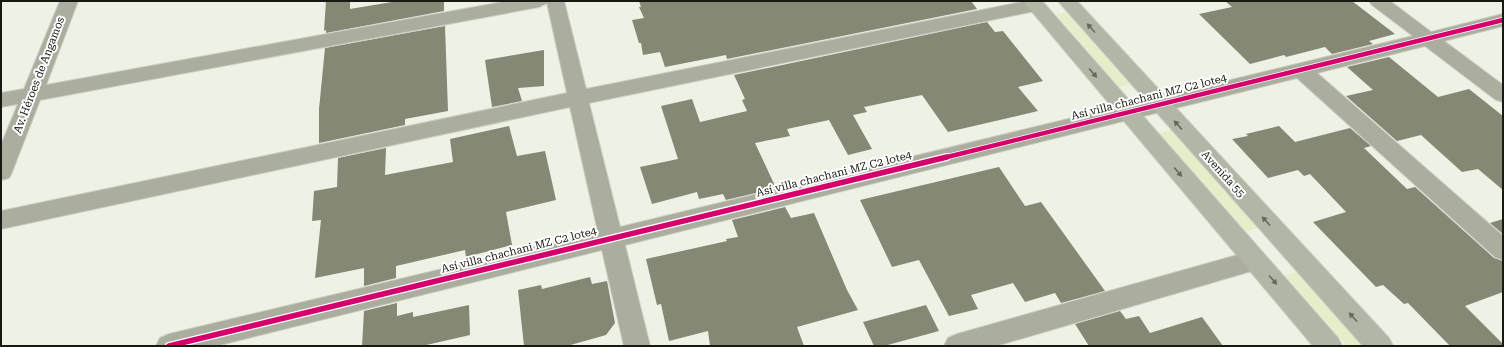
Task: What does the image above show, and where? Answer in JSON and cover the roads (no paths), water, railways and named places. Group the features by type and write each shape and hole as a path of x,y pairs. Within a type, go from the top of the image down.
{"street":[{"name":"Av. Héroes de Angamos","path":"1,172 69,1"},
{"path":"1,100 539,1"},
{"path":"555,1 637,346"},
{"name":"Avenida 55","path":"1067,1 1380,346"},
{"path":"1378,1 1503,95"},
{"path":"1,220 1033,3 1329,346"},
{"name":"Así villa chachani MZ C2 lote4","path":"169,346 1503,20"},
{"path":"1301,70 1503,250"},
{"path":"957,346 1255,260"}]}
